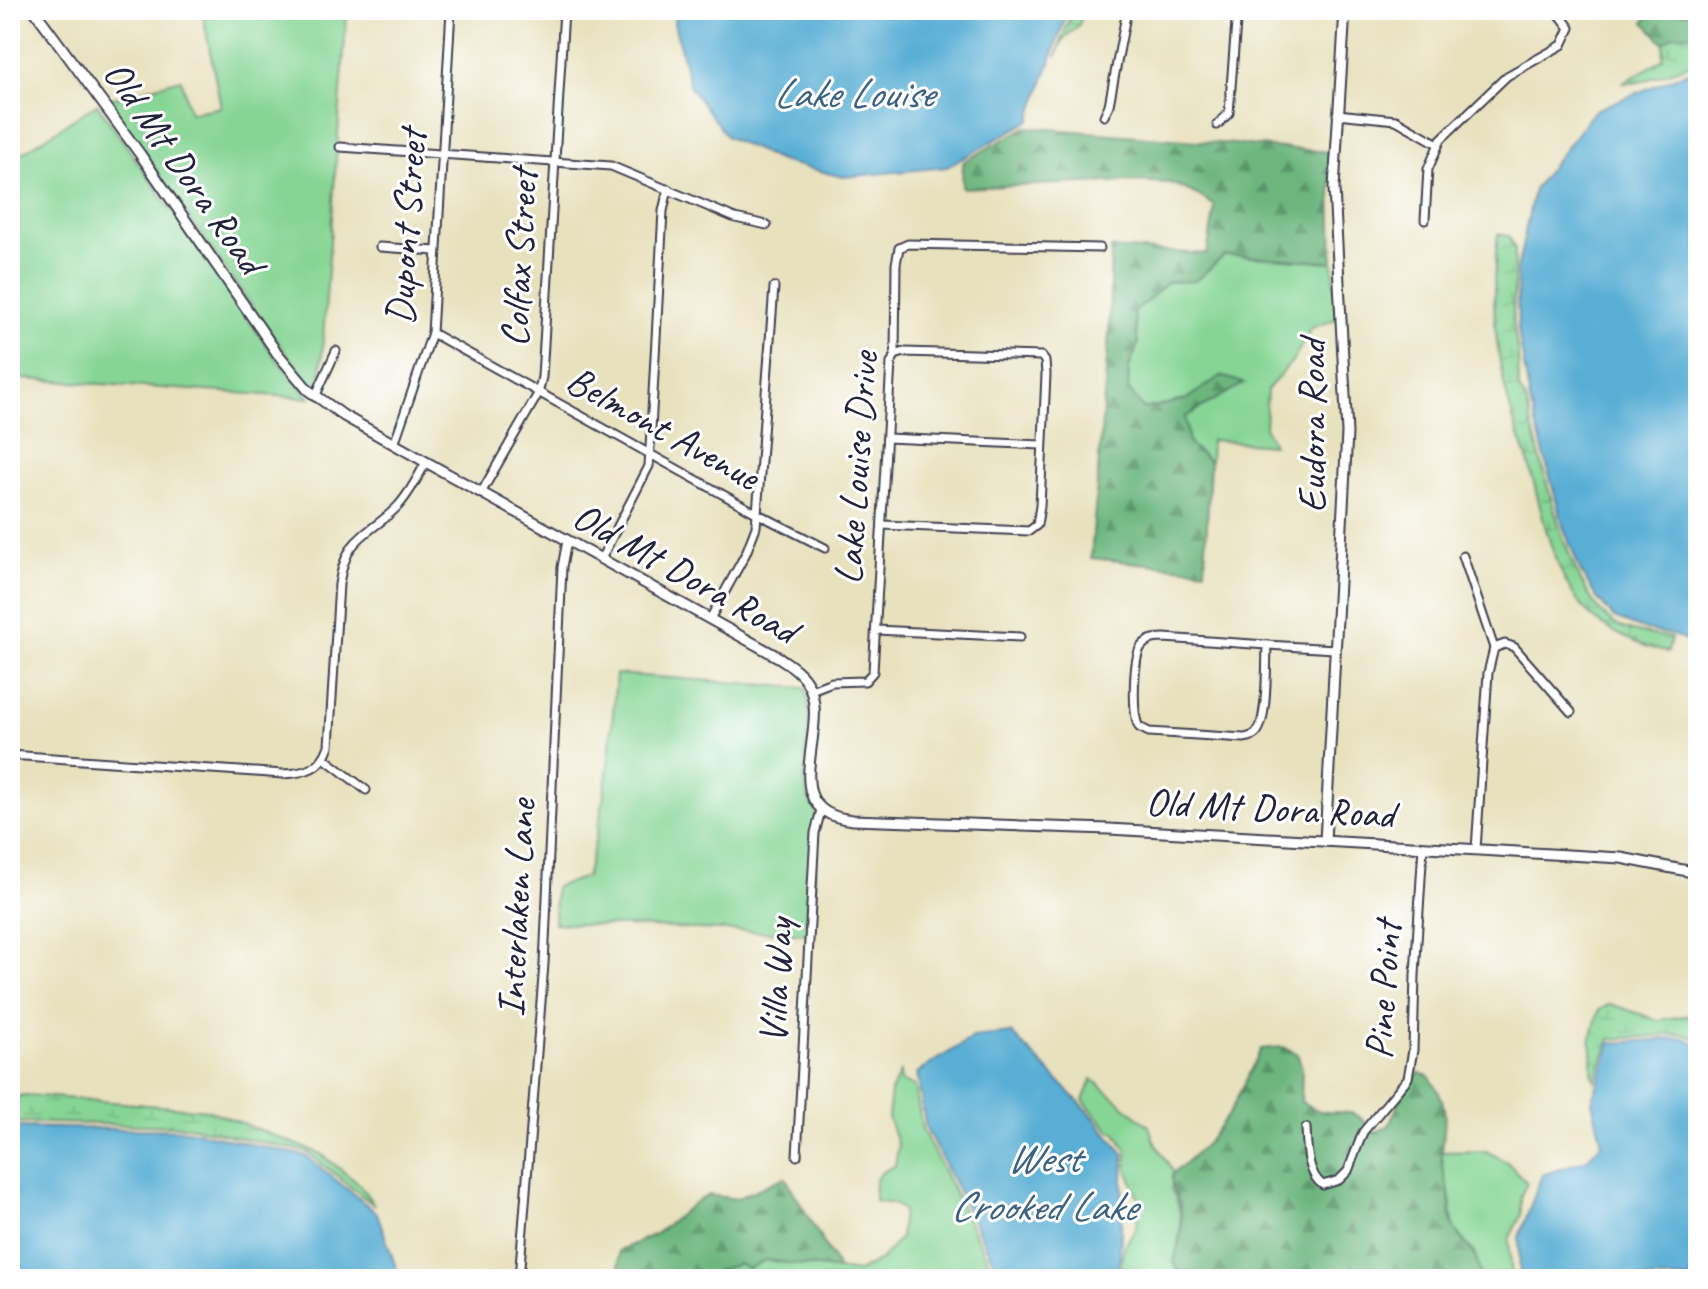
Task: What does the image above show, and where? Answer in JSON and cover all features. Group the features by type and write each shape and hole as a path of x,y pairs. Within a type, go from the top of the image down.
{"street":[{"name":"Old Mt Dora Road","path":"34,10 148,166 277,353 315,397 481,493 780,658 803,676 811,690 813,705 810,786 821,810 837,818 853,820 1073,827 1621,858 1698,873"},
{"name":"Dupont Street","path":"394,444 432,333 451,10"},
{"name":"Colfax Street","path":"481,493 538,394 544,364 564,10"},
{"path":"1104,116 1109,105 1127,10"},
{"path":"1217,125 1229,113 1237,10"},
{"name":"Eudora Road","path":"1325,841 1347,433 1334,188 1345,10"},
{"path":"1425,220 1428,169 1438,144 1507,76 1562,45 1570,28 1556,10"},
{"path":"1337,114 1396,120 1438,144"},
{"path":"340,147 611,166 735,218 767,225"},
{"path":"601,559 649,466 663,211 668,189"},
{"name":"Lake Louise Drive","path":"811,690 832,682 867,680 873,672 891,363 895,355 896,264 899,248 908,244 1100,248"},
{"path":"380,247 436,251"},
{"path":"710,619 753,538 758,514 774,287"},
{"name":"Belmont Avenue","path":"432,333 538,394 825,548"},
{"path":"315,397 336,351"},
{"path":"882,525 1029,531 1037,525 1046,374 1045,361 1041,356 895,355"},
{"path":"887,438 1042,445"},
{"path":"10,755 283,774 307,771 324,758 329,746 339,584 344,560 356,540 403,500 426,462"},
{"name":"Interlaken Lane","path":"519,1279 544,964 562,567 567,541"},
{"path":"1463,556 1494,648 1488,673 1476,849"},
{"path":"876,630 1020,637"},
{"path":"1267,645 1261,724 1252,736 1149,732 1139,727 1134,714 1138,653 1143,644 1164,638 1335,649"},
{"path":"1494,648 1505,644 1514,647 1571,712"},
{"path":"324,758 366,790"},
{"name":"Villa Way","path":"797,1156 815,833 821,810"},
{"name":"Pine Point","path":"1306,1128 1307,1148 1317,1180 1323,1185 1339,1180 1352,1164 1363,1132 1408,1078 1413,1050 1423,846"}],"green space":[{"path":"202,10 347,10 319,394 253,308 106,100 181,79 190,113 221,107"},
{"path":"1072,10 1083,10 1081,21 1064,40 1056,57"},
{"path":"1653,10 1698,11 1698,38 1680,35 1664,43 1644,22"},
{"path":"1691,34 1698,38 1698,63 1640,82 1623,83 1663,59 1664,43 1674,35"},
{"path":"97,104 274,356 310,398 10,378 10,161"},
{"path":"1026,127 1330,152 1333,262 1225,255 1195,281 1168,282 1134,313 1138,344 1129,368 1128,388 1143,409 1185,400 1221,376 1244,383 1185,417 1189,444 1210,462 1205,570 1091,558 1109,334 1111,248 1207,254 1215,206 1171,183 1132,181 962,188 963,162"},
{"path":"1498,234 1509,236 1515,250 1513,321 1519,389 1526,401 1547,486 1569,553 1596,606 1612,622 1633,631 1671,638 1668,652 1632,641 1586,612 1570,589 1555,557 1502,375 1494,281"},
{"path":"1225,255 1333,262 1337,319 1311,328 1294,359 1267,390 1265,427 1273,445 1211,440 1210,462 1189,444 1185,417 1243,383 1221,376 1185,400 1143,409 1128,389 1129,368 1138,344 1134,313 1168,282 1195,281"},
{"path":"616,674 805,688 809,719 805,784 817,813 813,934 554,923 555,887 586,877 593,851 607,777"},
{"path":"1610,1004 1658,1020 1698,1014 1698,1040 1684,1034 1610,1039 1595,1081 1590,1041 1599,1010"},
{"path":"1283,1047 1297,1053 1302,1068 1301,1102 1322,1112 1348,1112 1358,1116 1373,1133 1388,1127 1405,1092 1419,1073 1429,1076 1443,1104 1442,1159 1452,1221 1456,1232 1475,1256 1478,1279 1182,1279 1174,1263 1181,1220 1172,1175 1209,1141 1231,1110 1261,1049"},
{"path":"900,1072 901,1082 915,1086 922,1129 990,1264 979,1279 706,1279 719,1270 739,1264 748,1268 765,1260 858,1272 882,1259 900,1238 903,1210 893,1204 875,1201 877,1178 895,1166 898,1146 888,1117 891,1092"},
{"path":"1092,1079 1149,1126 1154,1141 1174,1173 1171,1189 1179,1207 1180,1225 1174,1263 1182,1279 1119,1279 1124,1247 1136,1228 1140,1203 1127,1169 1127,1151 1115,1132 1110,1131 1083,1100"},
{"path":"27,1095 208,1110 321,1154 359,1184 375,1206 307,1152 189,1126 10,1122 10,1097"},
{"path":"1486,1151 1507,1162 1527,1183 1521,1195 1521,1215 1509,1239 1512,1279 1478,1279 1480,1274 1474,1252 1454,1229 1449,1191 1443,1176 1442,1152"},
{"path":"785,1177 839,1270 765,1260 748,1269 739,1264 719,1270 706,1279 619,1279 619,1251 657,1233 695,1202 709,1195 736,1199"}],"water":[{"name":"Lake Louise","path":"675,10 1068,10 1030,120 947,167 843,177 780,161 727,137 690,87 674,23"},
{"path":"1698,68 1698,647 1673,635 1646,630 1614,618 1581,572 1563,526 1530,401 1518,329 1517,271 1534,189 1595,110"},
{"name":"West Crooked Lake","path":"1011,1033 1090,1113 1124,1154 1120,1257 1115,1279 984,1279 995,1264 926,1128 917,1073 973,1037"},
{"path":"1684,1038 1698,1045 1698,1245 1690,1279 1520,1279 1519,1237 1542,1175 1586,1160 1602,1143 1592,1101 1611,1043"},
{"path":"10,1127 188,1130 306,1156 377,1213 400,1279 10,1279"}]}
